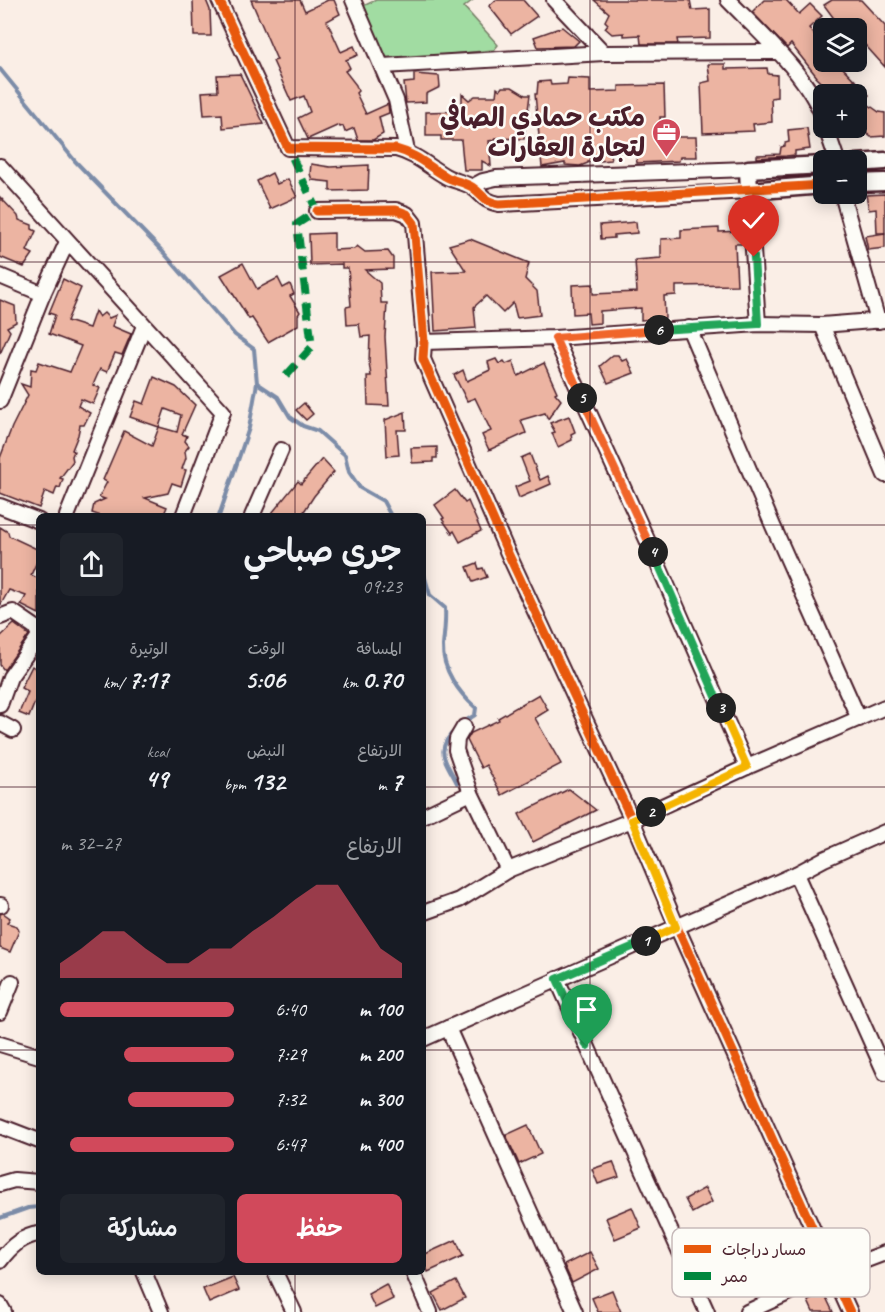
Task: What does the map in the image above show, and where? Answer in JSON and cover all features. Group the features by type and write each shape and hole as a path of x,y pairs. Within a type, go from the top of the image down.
{"street":[{"path":"219,0 288,148 407,151 447,177 472,187 481,197 499,204 813,186"},
{"path":"353,0 396,100 407,151"},
{"path":"554,0 604,53"},
{"path":"728,0 798,75 813,97"},
{"path":"383,66 604,53 776,52"},
{"path":"867,162 885,161"},
{"path":"0,166 223,412 184,513"},
{"path":"472,187 496,178 813,166"},
{"path":"748,169 758,324"},
{"path":"867,183 885,182"},
{"path":"424,342 555,338 758,324 822,325 882,320 845,204"},
{"path":"317,211 396,210 411,218 415,229 424,342 423,359 507,551 632,820 676,927 812,1228"},
{"path":"0,399 43,294 68,242"},
{"path":"0,276 43,294"},
{"path":"822,325 885,475"},
{"path":"68,513 144,326"},
{"path":"689,328 859,719"},
{"path":"555,338 747,767"},
{"path":"870,442 885,441"},
{"path":"253,513 280,450"},
{"path":"0,506 36,520"},
{"path":"0,617 13,612 36,629"},
{"path":"0,705 5,674 36,639"},
{"path":"426,913 459,900 508,870 632,820 885,707"},
{"path":"464,727 457,739 456,750 471,793 508,870"},
{"path":"426,815 471,793"},
{"path":"426,1038 796,874 885,832"},
{"path":"796,874 885,1073"},
{"path":"557,979 672,1234"},
{"path":"0,1011 12,982"},
{"path":"448,1028 575,1312"},
{"path":"0,1044 36,1055"},
{"path":"0,1126 36,1140"},
{"path":"0,1184 14,1180 36,1182"},
{"path":"0,1261 10,1248 22,1239 36,1235"},
{"path":"870,1259 885,1253"},
{"path":"145,1275 160,1312"},
{"path":"276,1275 294,1312"},
{"path":"414,1275 430,1312"},
{"path":"700,1297 707,1312"},
{"path":"747,1312 780,1297"},
{"path":"843,1297 850,1312"},
{"path":"0,1305 4,1312"}],"green space":[{"path":"376,0 473,0 464,7 498,45 494,50 387,60 363,6"}],"building":[{"path":"193,0 206,0 210,10 211,36 194,36"},
{"path":"251,0 300,0 305,11 328,0 334,0 340,14 327,21 341,52 354,46 358,55 346,60 350,68 345,71 356,85 358,91 356,93 366,114 388,104 389,113 379,117 383,134 373,140 358,140 354,128 345,132 343,126 339,125 308,139 298,118 310,112 304,96 291,101 273,61 277,60"},
{"path":"496,0 523,0 537,16 511,34 489,6"},
{"path":"594,0 690,0 692,10 710,9 710,38 677,39 678,44 641,44 640,35 612,34 605,28 608,24 605,21 609,13"},
{"path":"764,0 786,0 799,14 810,4 822,16 813,18 813,24 809,28 813,33 813,72 791,44 787,48 752,12"},
{"path":"832,0 861,0 885,26 885,67 867,47 867,18 834,18 824,5"},
{"path":"562,27 579,41 574,46 538,47 534,37"},
{"path":"708,64 725,64 725,69 767,68 768,74 777,75 777,97 771,98 772,122 753,124 754,131 703,133 701,83 710,81"},
{"path":"813,72 847,72 858,84 822,84"},
{"path":"240,74 264,124 223,128 222,114 204,115 202,92 218,91 217,75"},
{"path":"414,74 439,76 440,87 426,94 426,102 406,103 404,83 414,82"},
{"path":"568,78 590,79 590,92 619,91 619,86 664,85 665,117 660,117 661,137 696,137 697,157 680,157 679,161 637,163 635,150 622,150 610,154 611,160 588,162 580,166 565,165 565,163 542,167 535,94 537,94 538,82 550,81 551,85 567,84"},
{"path":"502,87 512,87 525,95 530,95 524,139 495,138 489,141 491,166 482,161 482,170 464,170 461,140 441,140 441,136 426,136 426,112 462,111 462,94 469,100 475,96 496,96 497,88 500,90"},
{"path":"869,105 885,113 885,136 871,137 867,134 867,107"},
{"path":"807,128 810,149 795,151 795,155 757,158 757,155 780,154 781,147 789,142 788,130"},
{"path":"311,164 330,167 369,165 368,190 330,191 330,182 312,180"},
{"path":"272,173 277,184 288,179 297,197 270,209 257,181"},
{"path":"885,194 885,233 877,233 876,209 869,210 867,195"},
{"path":"0,197 19,220 32,225 32,229 36,231 27,251 33,254 24,267 0,257"},
{"path":"636,222 637,233 614,235 614,238 601,239 600,225"},
{"path":"719,228 719,232 741,231 742,244 735,244 737,285 676,286 676,295 664,296 665,318 641,320 641,308 600,311 600,323 589,324 588,313 573,314 572,285 593,284 593,294 637,292 635,260 661,258 661,239 681,238 681,230"},
{"path":"334,233 334,250 354,249 357,246 365,252 388,251 393,258 393,269 365,270 380,283 381,303 387,303 385,337 389,406 368,405 367,376 371,376 370,336 361,337 359,324 347,325 346,307 351,306 348,268 342,268 342,264 310,265 309,234"},
{"path":"885,233 885,248 868,250 865,236"},
{"path":"470,239 529,263 525,279 537,291 540,315 517,318 513,303 503,313 486,296 474,307 476,328 435,331 432,272 466,271 449,245"},
{"path":"243,263 257,289 278,278 283,288 290,284 294,294 290,296 300,312 298,325 268,342 252,318 249,319 221,275"},
{"path":"63,279 81,288 67,321 89,328 95,311 99,317 104,313 109,318 116,315 112,326 131,334 122,355 115,353 107,372 100,369 93,385 100,388 93,404 81,399 78,406 90,413 84,425 80,425 72,450 74,451 73,461 60,478 63,479 60,488 57,487 54,495 45,491 39,508 0,493 0,458 28,395 21,384 30,387 31,369 36,370 39,362 70,372 81,346 49,334 55,315 49,313"},
{"path":"0,300 15,306 16,322 7,327 10,331 0,354"},
{"path":"613,355 618,355 622,361 627,359 634,373 608,383 600,366"},
{"path":"496,359 499,364 504,361 506,364 513,361 518,376 544,363 557,392 555,393 561,400 548,419 545,413 521,420 526,433 489,450 482,435 491,431 475,398 467,401 454,375 463,370 467,381 490,370 488,362"},
{"path":"154,377 176,387 195,405 182,434 187,436 185,441 189,446 185,451 186,458 182,469 186,470 181,486 172,483 168,493 145,498 167,507 164,513 92,513 94,504 105,499 99,497 107,482 103,480 124,431 152,446 159,427 130,417 136,401 144,404","holes":["165,409 181,415 177,432 159,427"]},
{"path":"304,403 313,414 306,420 296,410"},
{"path":"405,412 406,430 397,430 399,455 387,456 385,420"},
{"path":"569,416 575,432 571,434 572,440 558,447 552,433 555,432 550,423"},
{"path":"437,447 437,458 433,458 433,462 412,463 411,448"},
{"path":"530,454 540,480 548,476 551,484 519,498 515,487 530,481 521,458"},
{"path":"322,459 334,472 303,513 272,513 298,481 301,484"},
{"path":"455,490 465,503 468,501 481,531 460,542 454,531 452,533 442,519 444,518 435,505"},
{"path":"0,527 8,532 9,536 36,549 36,564 31,575 36,578 36,612 21,605 26,596 9,590 0,606"},
{"path":"477,563 479,569 483,568 487,577 473,582 467,567"},
{"path":"14,624 29,635 4,670 0,665 0,637"},
{"path":"32,666 36,669 36,702 29,717 19,713 28,692 21,688"},
{"path":"539,694 548,710 535,718 561,764 502,795 486,765 481,768 467,740 471,733 499,720 498,718"},
{"path":"569,789 596,810 533,842 519,814"},
{"path":"3,913 10,918 7,923 17,926 19,931 10,952 0,948 0,914"},
{"path":"528,1125 541,1154 519,1164 506,1135"},
{"path":"613,1162 619,1177 598,1184 592,1169"},
{"path":"705,1188 712,1202 692,1213 685,1199"},
{"path":"632,1207 641,1228 615,1239 606,1218"},
{"path":"456,1240 463,1256 428,1272 426,1254"},
{"path":"590,1252 599,1269 572,1283 564,1265"},
{"path":"233,1277 239,1290 209,1303 203,1289"},
{"path":"456,1281 465,1298 442,1310 433,1293"},
{"path":"386,1284 393,1299 375,1308 368,1294"},
{"path":"612,1290 621,1312 598,1312 592,1298"},
{"path":"816,1297 826,1297 833,1312 813,1312 808,1301"}],"waterway":[{"path":"0,69 75,161 163,252 235,335 254,349 257,383 249,428 220,513"},
{"path":"257,383 278,397 290,417 303,426 318,431 345,455 349,472 360,488 383,501 389,513"},
{"path":"426,581 430,595 445,608 443,646 445,664 458,688 476,708 475,715 462,723"},
{"path":"457,728 445,742 443,748 445,760 457,783"},
{"path":"0,1218 36,1207"}],"marked path":[{"path":"286,376 312,347 297,224 317,211 288,148"}],"cycle path":[{"path":"219,0 288,148 396,149 416,157 448,178 469,185 486,199 499,204 813,186"},
{"path":"317,211 396,210 407,214 414,223 424,342 423,359 507,551 632,820 677,927 812,1228"},
{"path":"843,1297 850,1312"}],"place":[{"name":"مكتب حمادي الصافي لتجارة العقارات","path":"666,158"}],"route":[{"path":"587,1046 557,979 676,927 632,820 747,767 555,338 758,324 754,257"}]}
